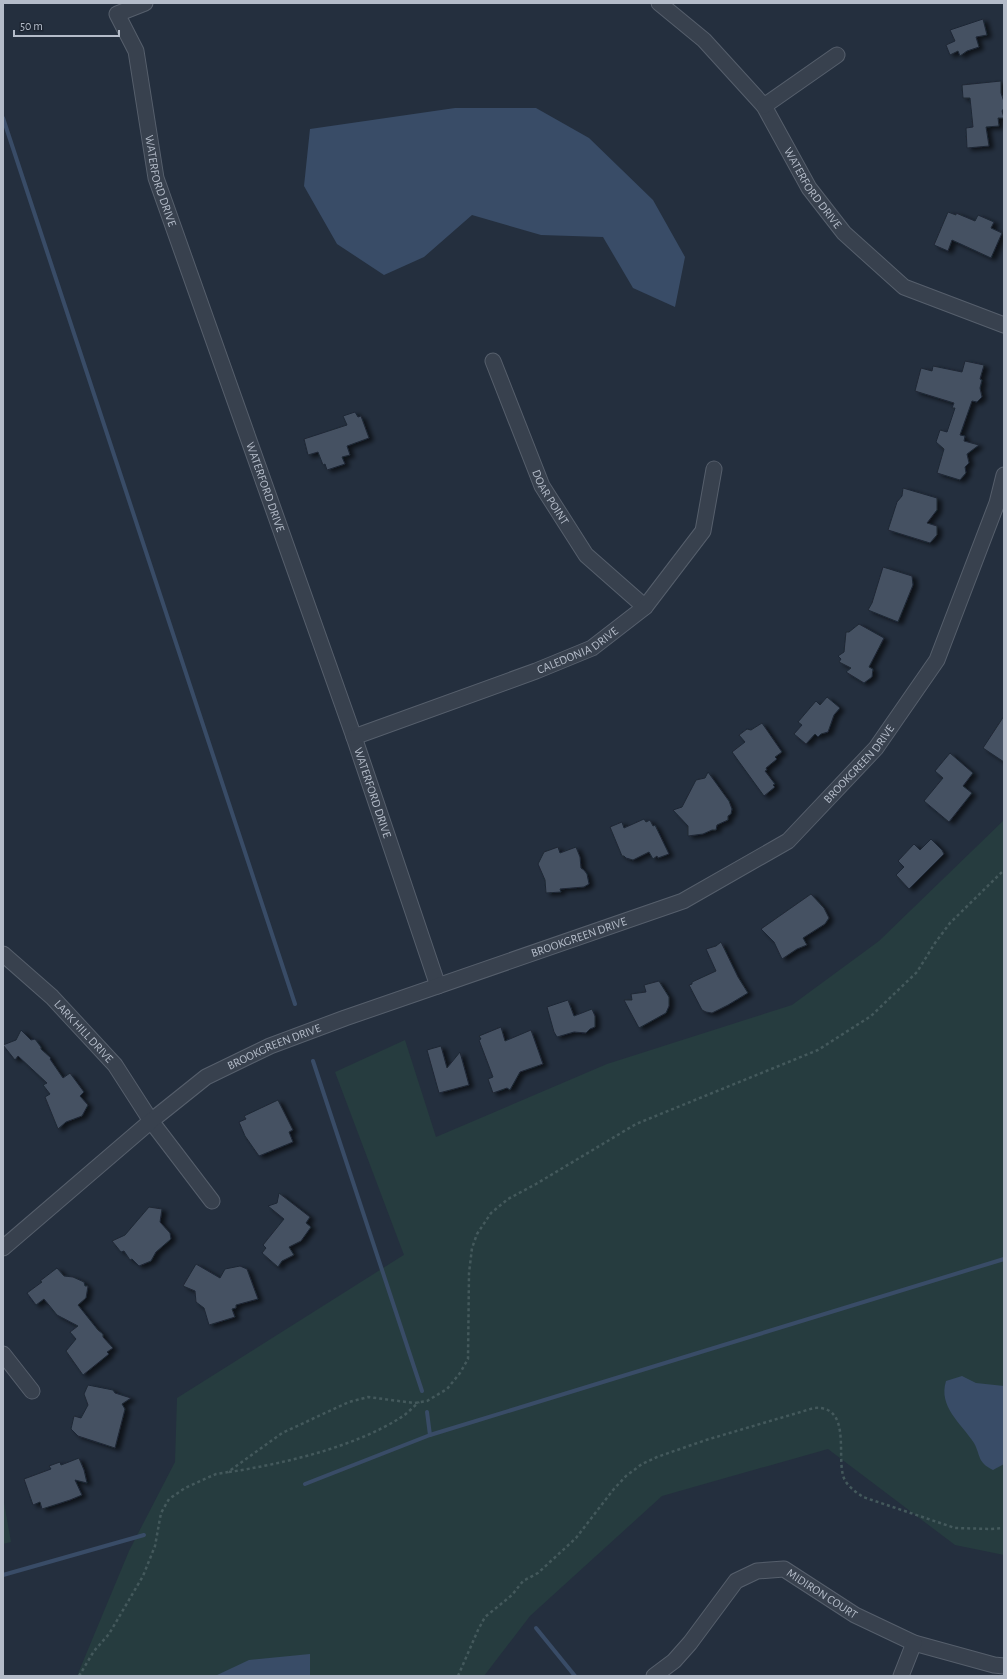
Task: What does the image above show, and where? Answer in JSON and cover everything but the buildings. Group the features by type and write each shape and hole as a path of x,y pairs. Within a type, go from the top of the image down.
{"street":[{"name":"WATERFORD DRIVE","path":"145,3 117,14 136,51 156,178 354,737 438,986"},
{"name":"WATERFORD DRIVE","path":"658,3 704,40 764,106 809,188 844,233 904,287 1004,325"},
{"path":"764,106 837,55"},
{"name":"DOAR POINT","path":"493,361 542,486 586,555 645,607"},
{"name":"CALEDONIA DRIVE","path":"354,737 536,671 592,648 645,607 703,531 714,469"},
{"name":"BROOKGREEN DRIVE","path":"3,1248 152,1120 206,1077 270,1046 683,901 788,841 876,748 937,660 997,503 1004,475"},
{"name":"LARK HILL DRIVE","path":"3,954 52,997 115,1066 152,1120 212,1201"},
{"path":"3,1354 32,1391"},
{"name":"MIDIRON COURT","path":"654,1676 674,1661 736,1581 757,1571 784,1569 855,1615 914,1643 994,1665 1004,1666"},
{"path":"900,1676 914,1643"}],"path":[{"path":"228,1472 282,1433 349,1402 368,1398 414,1403 427,1401 447,1389 460,1373 468,1359 469,1273 472,1248 477,1234 491,1212 508,1199 536,1184 636,1124 818,1050 871,1016 917,972 935,943 950,923 1004,870"},
{"path":"79,1676 94,1651 109,1634 143,1576 155,1546 162,1512 169,1499 185,1488 216,1474 269,1466 335,1447 367,1435 401,1418 419,1402"},
{"path":"458,1676 485,1617 512,1595 523,1581 538,1573 576,1538 613,1490 626,1476 642,1464 657,1456 814,1408 822,1407 829,1411 838,1422 843,1477 852,1489 863,1498 955,1528 990,1530 1004,1528"}],"green space":[{"path":"1004,820 1004,1555 955,1545 828,1449 662,1496 530,1616 484,1676 77,1676 129,1551 175,1462 177,1398 404,1255 335,1072 405,1040 436,1137 607,1064 792,1005 879,941"},
{"path":"3,1497 11,1542 3,1544"}],"water":[{"path":"455,108 536,108 589,138 653,200 685,257 675,307 633,288 603,237 541,235 472,215 424,257 384,275 337,244 304,186 310,129"},
{"path":"962,1376 976,1383 1004,1386 1004,1464 993,1470 984,1464 974,1443 952,1414 945,1399 944,1390 946,1381"},
{"path":"310,1654 310,1676 215,1676 249,1660"}],"waterway":[{"path":"3,118 295,1004"},
{"path":"313,1061 422,1391"},
{"path":"305,1484 430,1435 1004,1259"},
{"path":"427,1412 430,1435"},
{"path":"3,1575 144,1535"},
{"path":"536,1628 575,1676"}]}
